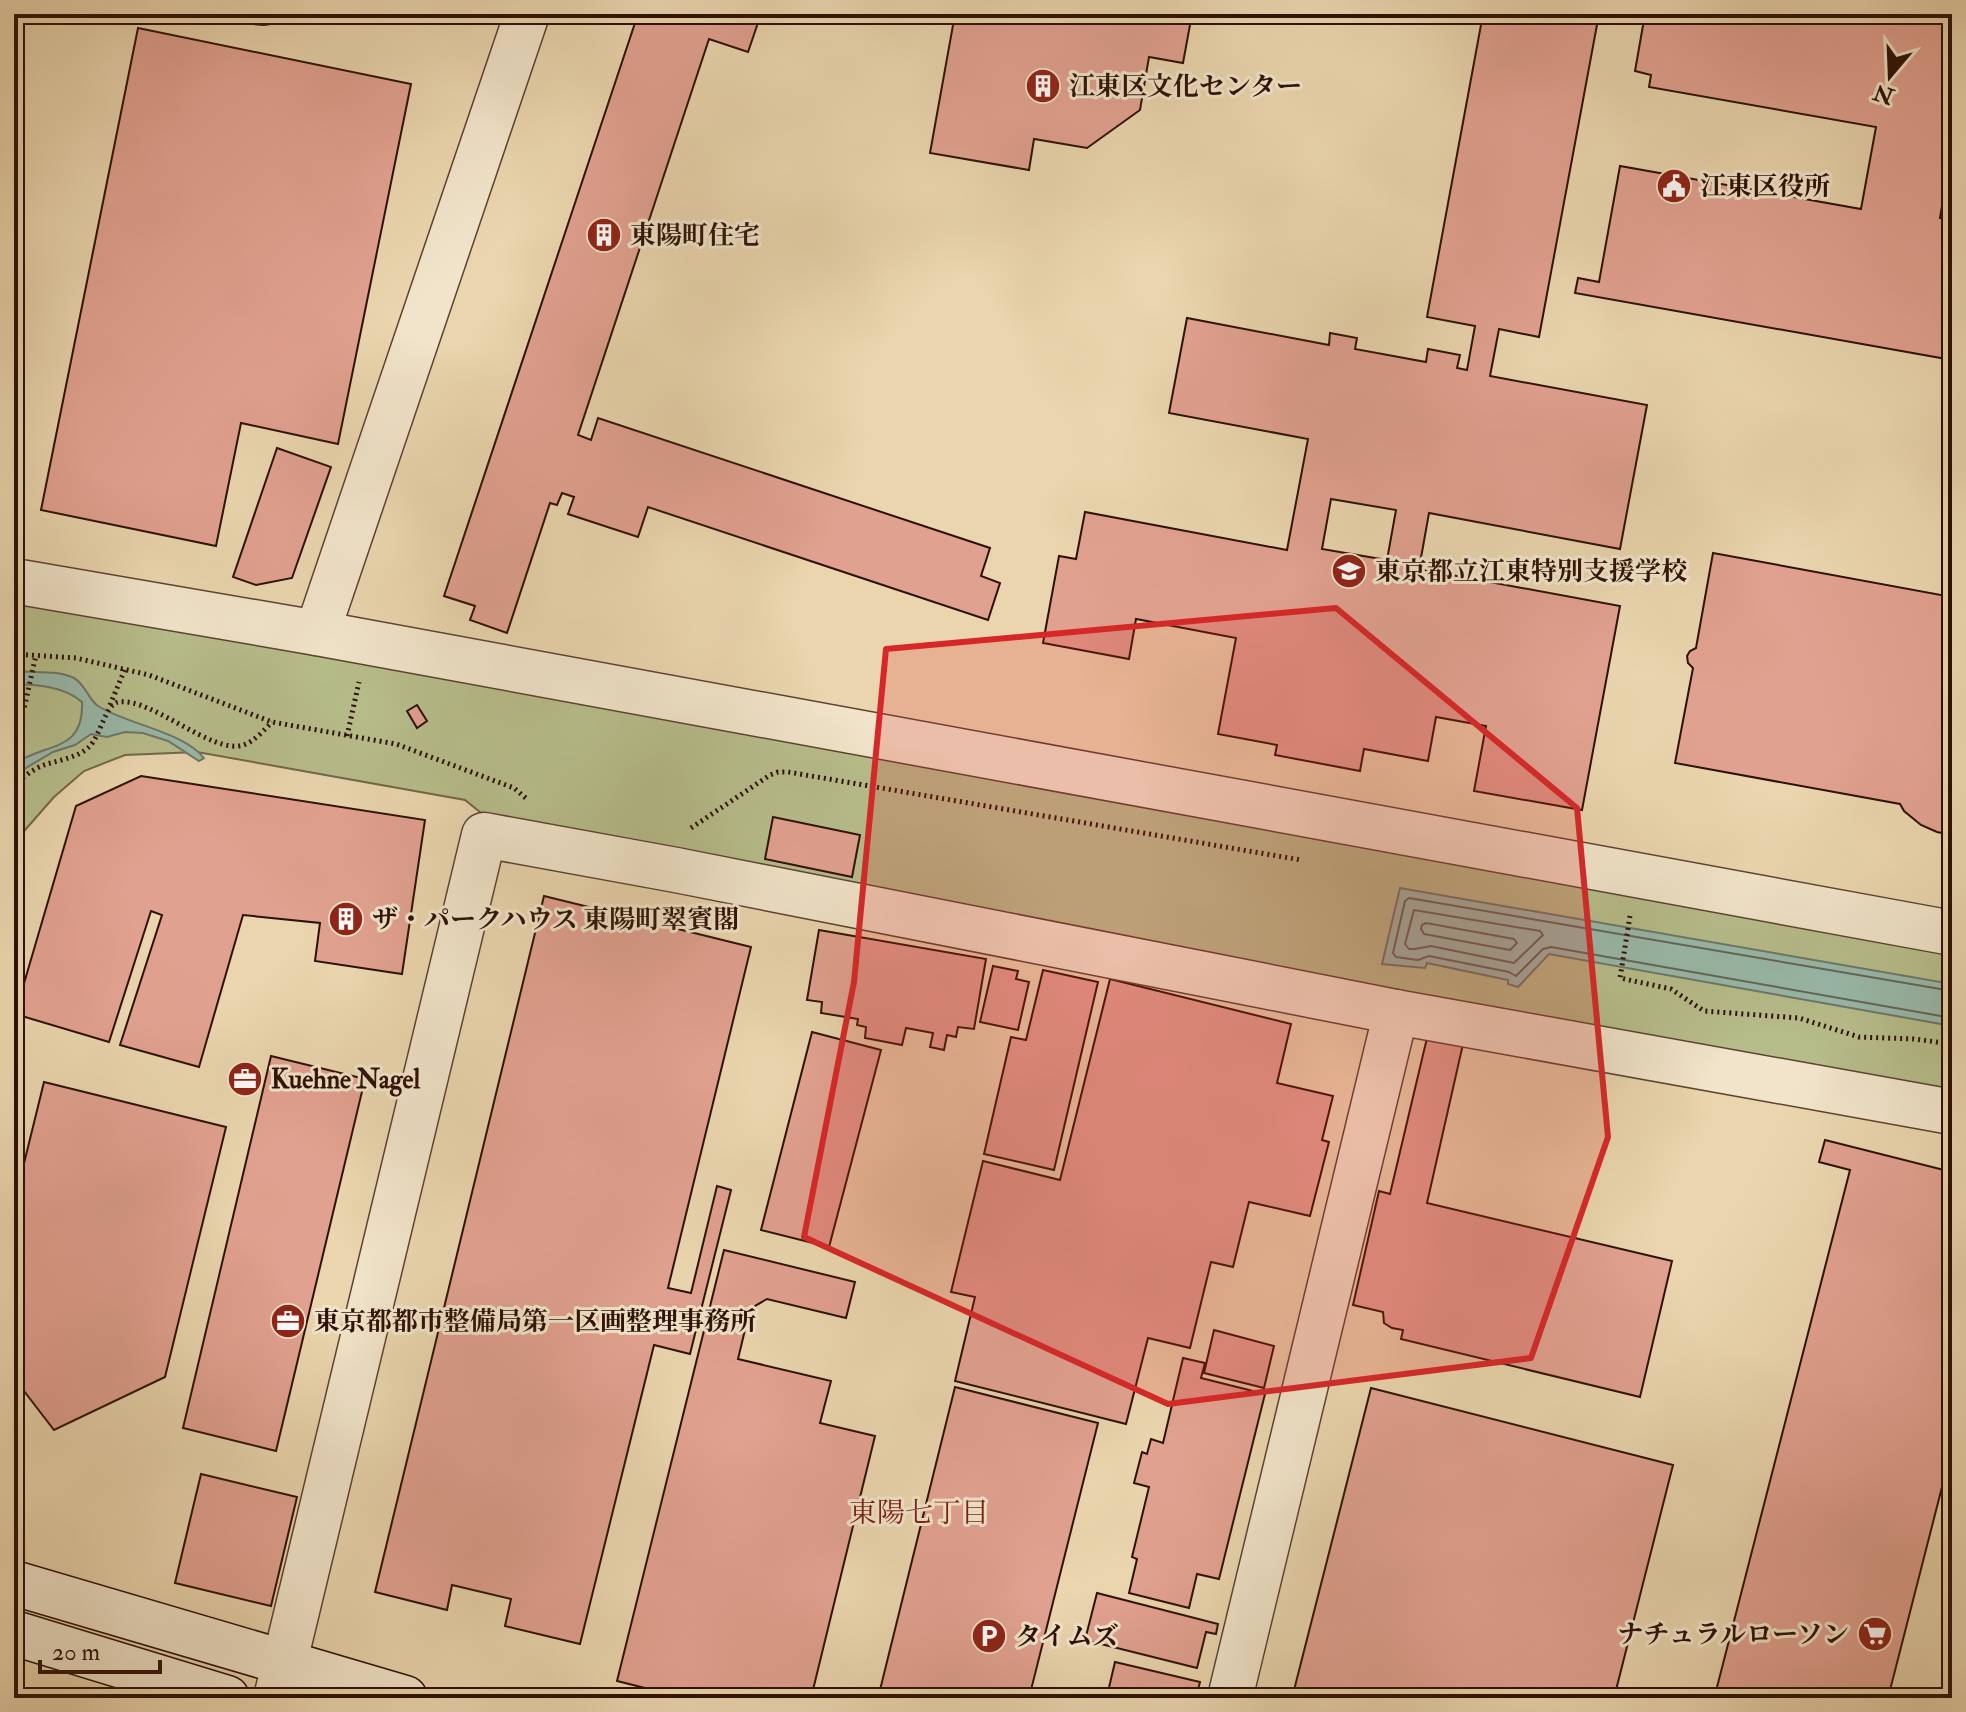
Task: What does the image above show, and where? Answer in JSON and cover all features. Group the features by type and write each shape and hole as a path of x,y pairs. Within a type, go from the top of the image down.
{"street":[{"path":"317,633 527,14"},
{"path":"14,581 317,633 1952,933"},
{"path":"280,1680 484,835 1396,1012 1952,1112"},
{"path":"1230,1698 1396,1012"},
{"path":"14,1583 280,1680 405,1698"},
{"path":"14,1633 227,1698"}],"path":[{"path":"14,654 76,658 125,669 194,691 272,722 396,744 514,788 527,798 535,810"},
{"path":"14,711 24,709 36,655"},
{"path":"14,786 40,767 87,750 96,740 125,669"},
{"path":"347,736 360,677"},
{"path":"110,706 116,702 131,703 230,746 249,743 272,722"},
{"path":"680,836 770,775 788,772 1303,860"},
{"path":"1630,917 1620,978 1671,989 1704,1011 1799,1018 1859,1037 1944,1043 1952,1050"}],"highlighted area":[{"path":"1336,608 1577,808 1608,1137 1531,1358 1168,1404 804,1237 854,982 886,649"}],"green space":[{"path":"14,597 1952,949 1952,1097 491,821 465,800 197,752 125,755 84,771 54,797 18,838 14,856"}],"water":[{"path":"14,672 68,675 81,684 98,706 183,741 204,758 199,761 168,741 143,733 125,732 107,737 91,734 14,775 14,764 70,738 81,718 82,702 59,690 14,684"},
{"path":"1400,888 1952,984 1952,1026 1549,954 1518,987 1508,984 1508,980 1427,963 1425,968 1382,964"}],"building":[{"path":"178,14 299,14 300,20 264,25 189,19"},
{"name":"東陽町住宅","path":"638,14 761,14 748,52 709,39 578,435 591,440 598,418 990,548 981,576 1000,583 988,620 648,507 638,537 568,514 574,497 562,493 557,505 550,503 507,633 470,620 475,606 444,596"},
{"name":"江東区文化センター","path":"955,14 1192,14 1183,63 1149,57 1140,110 1087,148 1034,139 1029,170 930,153"},
{"path":"1483,14 1599,14 1539,337 1499,329 1490,376 1647,405 1620,549 1429,513 1419,569 1620,606 1582,810 1474,791 1486,726 1436,717 1428,761 1364,749 1360,771 1275,755 1277,745 1218,734 1236,638 1136,619 1129,659 1043,643 1059,556 1076,559 1085,512 1287,550 1308,439 1169,413 1187,318 1329,345 1330,333 1357,338 1355,349 1426,362 1428,349 1460,355 1457,368 1467,370 1475,326 1427,317","holes":["1331,499 1396,510 1387,560 1322,549"]},
{"name":"江東区役所","path":"1645,14 1952,14 1952,208 1942,206 1940,218 1952,220 1952,360 1575,293 1578,278 1599,282 1620,166 1861,209 1876,127 1649,87 1651,75 1635,71"},
{"path":"138,28 411,84 338,444 241,423 216,546 41,510"},
{"path":"277,448 331,467 292,578 256,585 233,577"},
{"path":"1713,553 1952,597 1952,835 1921,825 1900,804 1675,763 1693,668 1687,656 1696,648"},
{"path":"417,705 427,721 417,728 407,711"},
{"name":"ザ・パークハウス 東陽町翠賓閣","path":"141,776 425,820 402,974 315,961 320,923 243,915 199,1067 120,1045 162,915 151,911 109,1042 15,1014 76,806"},
{"path":"773,817 860,835 852,877 765,859"},
{"path":"544,896 751,947 668,1288 691,1293 717,1186 731,1190 690,1354 654,1345 580,1644 505,1626 511,1599 452,1585 447,1610 375,1592"},
{"path":"819,930 986,959 974,1029 958,1027 956,1037 947,1035 944,1050 930,1047 933,1033 906,1028 902,1045 865,1038 866,1027 857,1025 858,1019 821,1013 822,1002 807,1000"},
{"path":"993,966 1018,971 1016,979 1029,982 1018,1030 980,1022"},
{"path":"1043,970 1098,982 1054,1170 984,1154 1011,1037 1026,1040"},
{"path":"1110,979 1291,1024 1277,1083 1333,1096 1322,1140 1329,1142 1310,1216 1249,1202 1233,1267 1211,1262 1190,1348 1148,1338 1126,1424 955,1381 975,1297 951,1292 983,1161 1060,1180"},
{"path":"812,1032 881,1050 829,1247 761,1230"},
{"path":"1427,1038 1463,1044 1427,1203 1672,1261 1640,1397 1401,1339 1403,1330 1384,1323 1383,1312 1353,1305 1379,1191 1390,1194"},
{"path":"271,1056 365,1079 276,1451 183,1428"},
{"path":"44,1082 226,1127 165,1377 54,1430 14,1378 14,1204"},
{"path":"1825,1140 1952,1172 1952,1448 1888,1698 1744,1698 1716,1691 1850,1170 1819,1162"},
{"path":"724,1250 855,1282 846,1318 767,1299 750,1309 738,1359 831,1381 820,1423 875,1436 811,1698 685,1698 617,1681"},
{"path":"1214,1330 1274,1346 1264,1388 1204,1373"},
{"path":"1183,1358 1205,1363 1201,1378 1265,1394 1219,1579 1197,1574 1189,1608 1129,1593 1137,1559 1132,1557 1149,1487 1134,1483 1142,1452 1147,1454 1151,1439 1163,1443"},
{"path":"955,1387 1098,1423 1029,1698 878,1698"},
{"path":"1371,1388 1673,1465 1614,1698 1292,1698"},
{"path":"201,1474 297,1497 271,1606 175,1583"},
{"path":"1097,1593 1218,1624 1216,1634 1206,1632 1197,1668 1085,1640"},
{"path":"1115,1662 1200,1682 1196,1698 1083,1698 1085,1690 1107,1696"},
{"path":"814,1688 848,1696 848,1698 811,1698"}],"place":[{"name":"江東区文化センター","path":"1043,86"},
{"name":"江東区役所","path":"1674,186"},
{"name":"東陽町住宅","path":"604,235"},
{"name":"東京都立江東特別支援学校","path":"1349,571"},
{"name":"ザ・パークハウス 東陽町翠賓閣","path":"346,919"},
{"name":"Kuehne Nagel","path":"245,1079"},
{"name":"東京都都市整備局第一区画整理事務所","path":"288,1321"},
{"name":"ナチュラルローソン","path":"1875,1634"},
{"name":"タイムズ","path":"989,1636"}],"district":[{"name":"東陽七丁目","path":"919,1512"}]}
